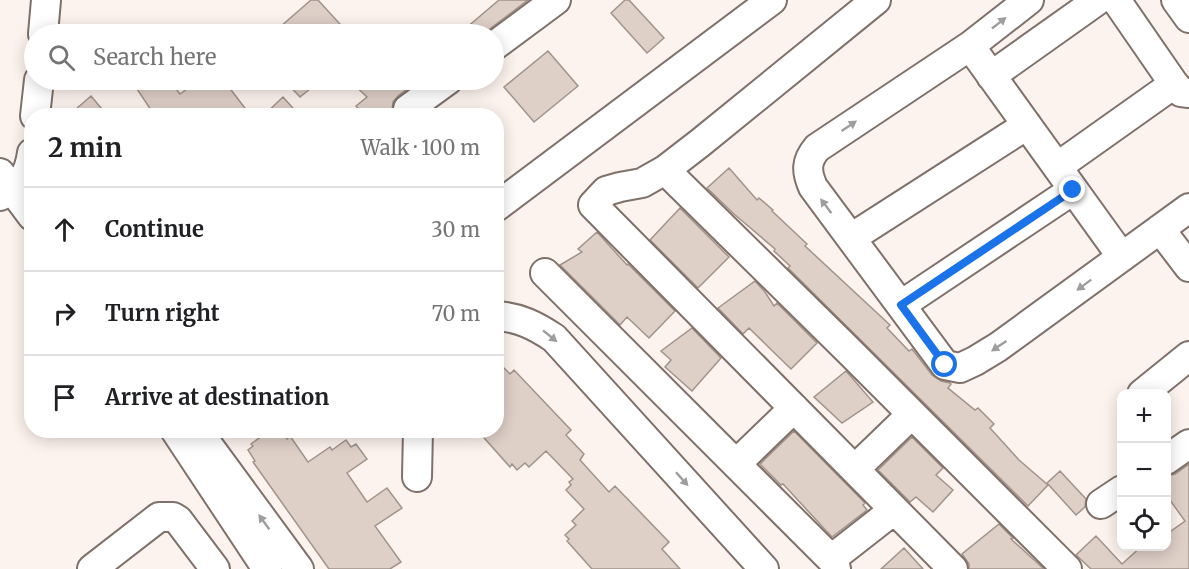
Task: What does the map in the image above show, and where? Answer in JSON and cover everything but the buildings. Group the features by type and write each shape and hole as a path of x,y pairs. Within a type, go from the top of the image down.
{"street":[{"path":"44,24 46,0"},
{"path":"504,39 556,0"},
{"path":"504,201 772,0"},
{"path":"876,0 665,170 642,183 606,191 593,205 953,569"},
{"path":"1029,0 970,46 817,148 811,156 808,174 813,187 945,365 960,368 998,347 1189,208"},
{"path":"991,76 1098,0"},
{"path":"901,305 1065,178 1184,92 1116,0"},
{"path":"1176,0 1189,18"},
{"path":"970,46 1122,257"},
{"path":"36,108 38,90"},
{"path":"409,108 434,90"},
{"path":"851,238 1027,125"},
{"path":"665,170 1067,569"},
{"path":"24,177 4,187 24,208"},
{"path":"1160,229 1189,267"},
{"path":"545,273 835,565 839,553 894,510"},
{"path":"504,317 523,320 554,338 764,569"},
{"path":"1147,389 1189,356"},
{"path":"736,464 794,408"},
{"path":"855,469 912,414"},
{"path":"198,438 267,569"},
{"path":"199,438 299,569"},
{"path":"417,477 418,438"},
{"path":"1171,457 1189,444"},
{"path":"92,569 159,517 167,516 178,520 215,569"}],"route":[{"path":"945,365 901,305 1073,190"}]}
